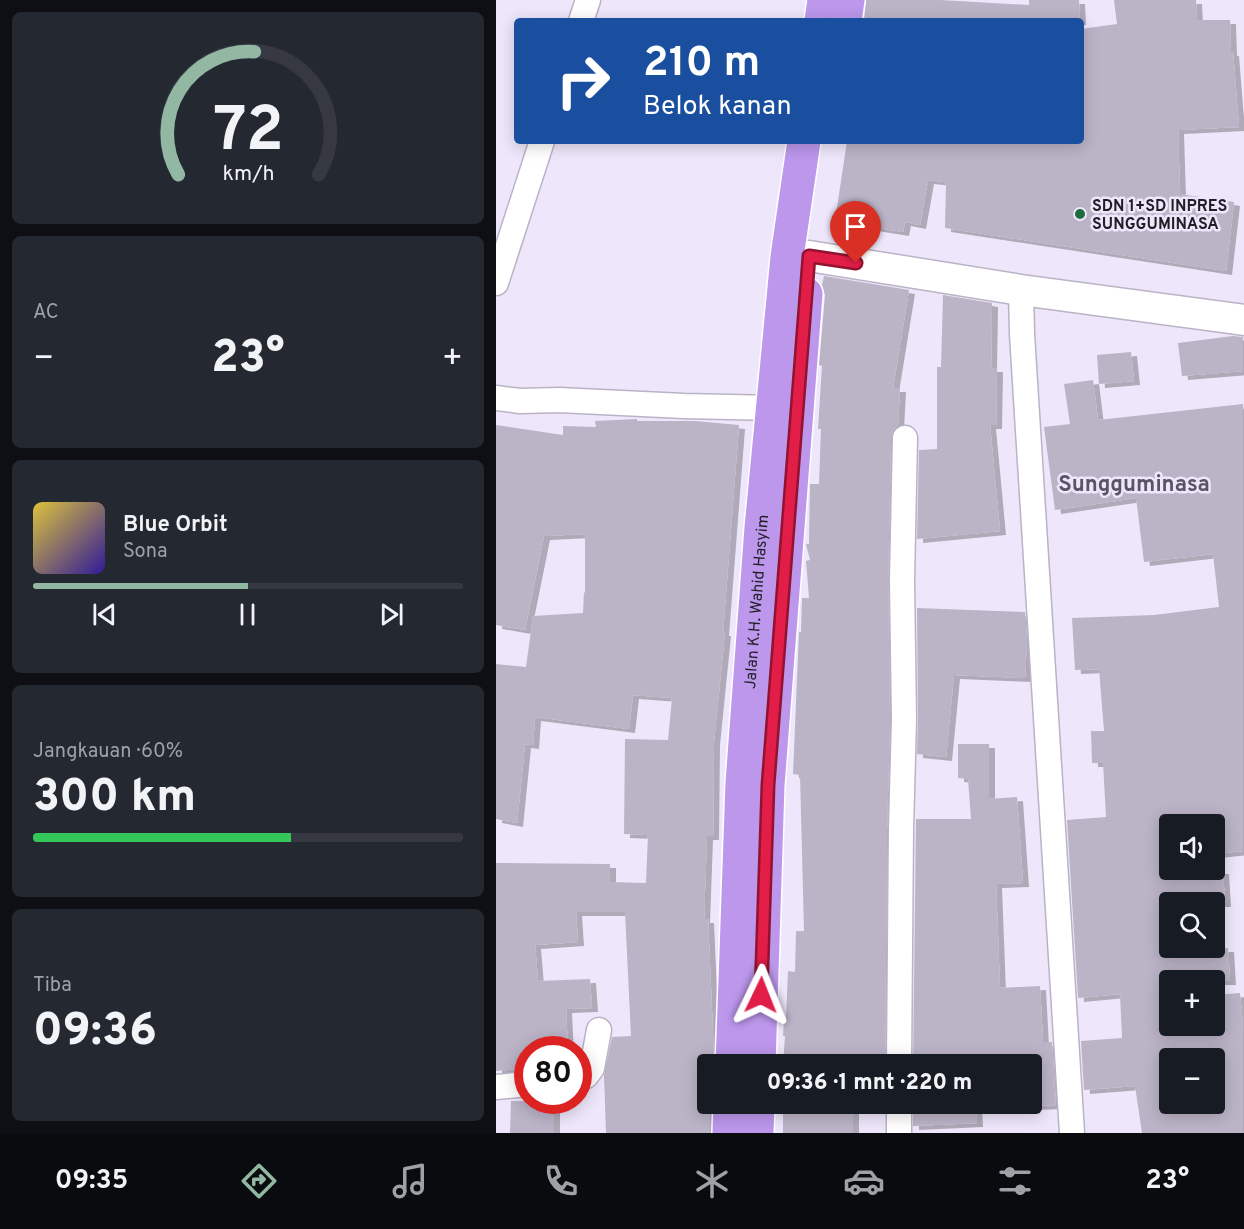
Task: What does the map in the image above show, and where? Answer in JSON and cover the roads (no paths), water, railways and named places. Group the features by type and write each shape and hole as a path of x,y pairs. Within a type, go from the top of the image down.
{"highway":[{"path":"821,18 824,0"},
{"path":"845,18 848,0"},
{"name":"Jalan K.H. Wahid Hasyim","path":"732,1054 742,783 761,528 787,257 804,144"},
{"name":"Jalan K.H. Wahid Hasyim","path":"759,1054 768,785 809,256 827,144"},
{"path":"729,1133 730,1114"},
{"path":"757,1133 758,1114"}],"street":[{"path":"582,18 588,0"},
{"path":"496,283 541,144"},
{"path":"809,256 1021,290 1243,320"},
{"path":"1021,290 1072,1133"},
{"path":"496,398 773,408"},
{"path":"900,1054 904,718 902,581 905,438"},
{"path":"592,1068 599,1030"},
{"path":"496,1087 514,1085"},
{"path":"899,1133 900,1114"}],"place":[{"name":"SDN 1+SD INPRES SUNGGUMINASA","path":"1080,214"}],"district":[{"name":"Sungguminasa","path":"1134,483"}]}
